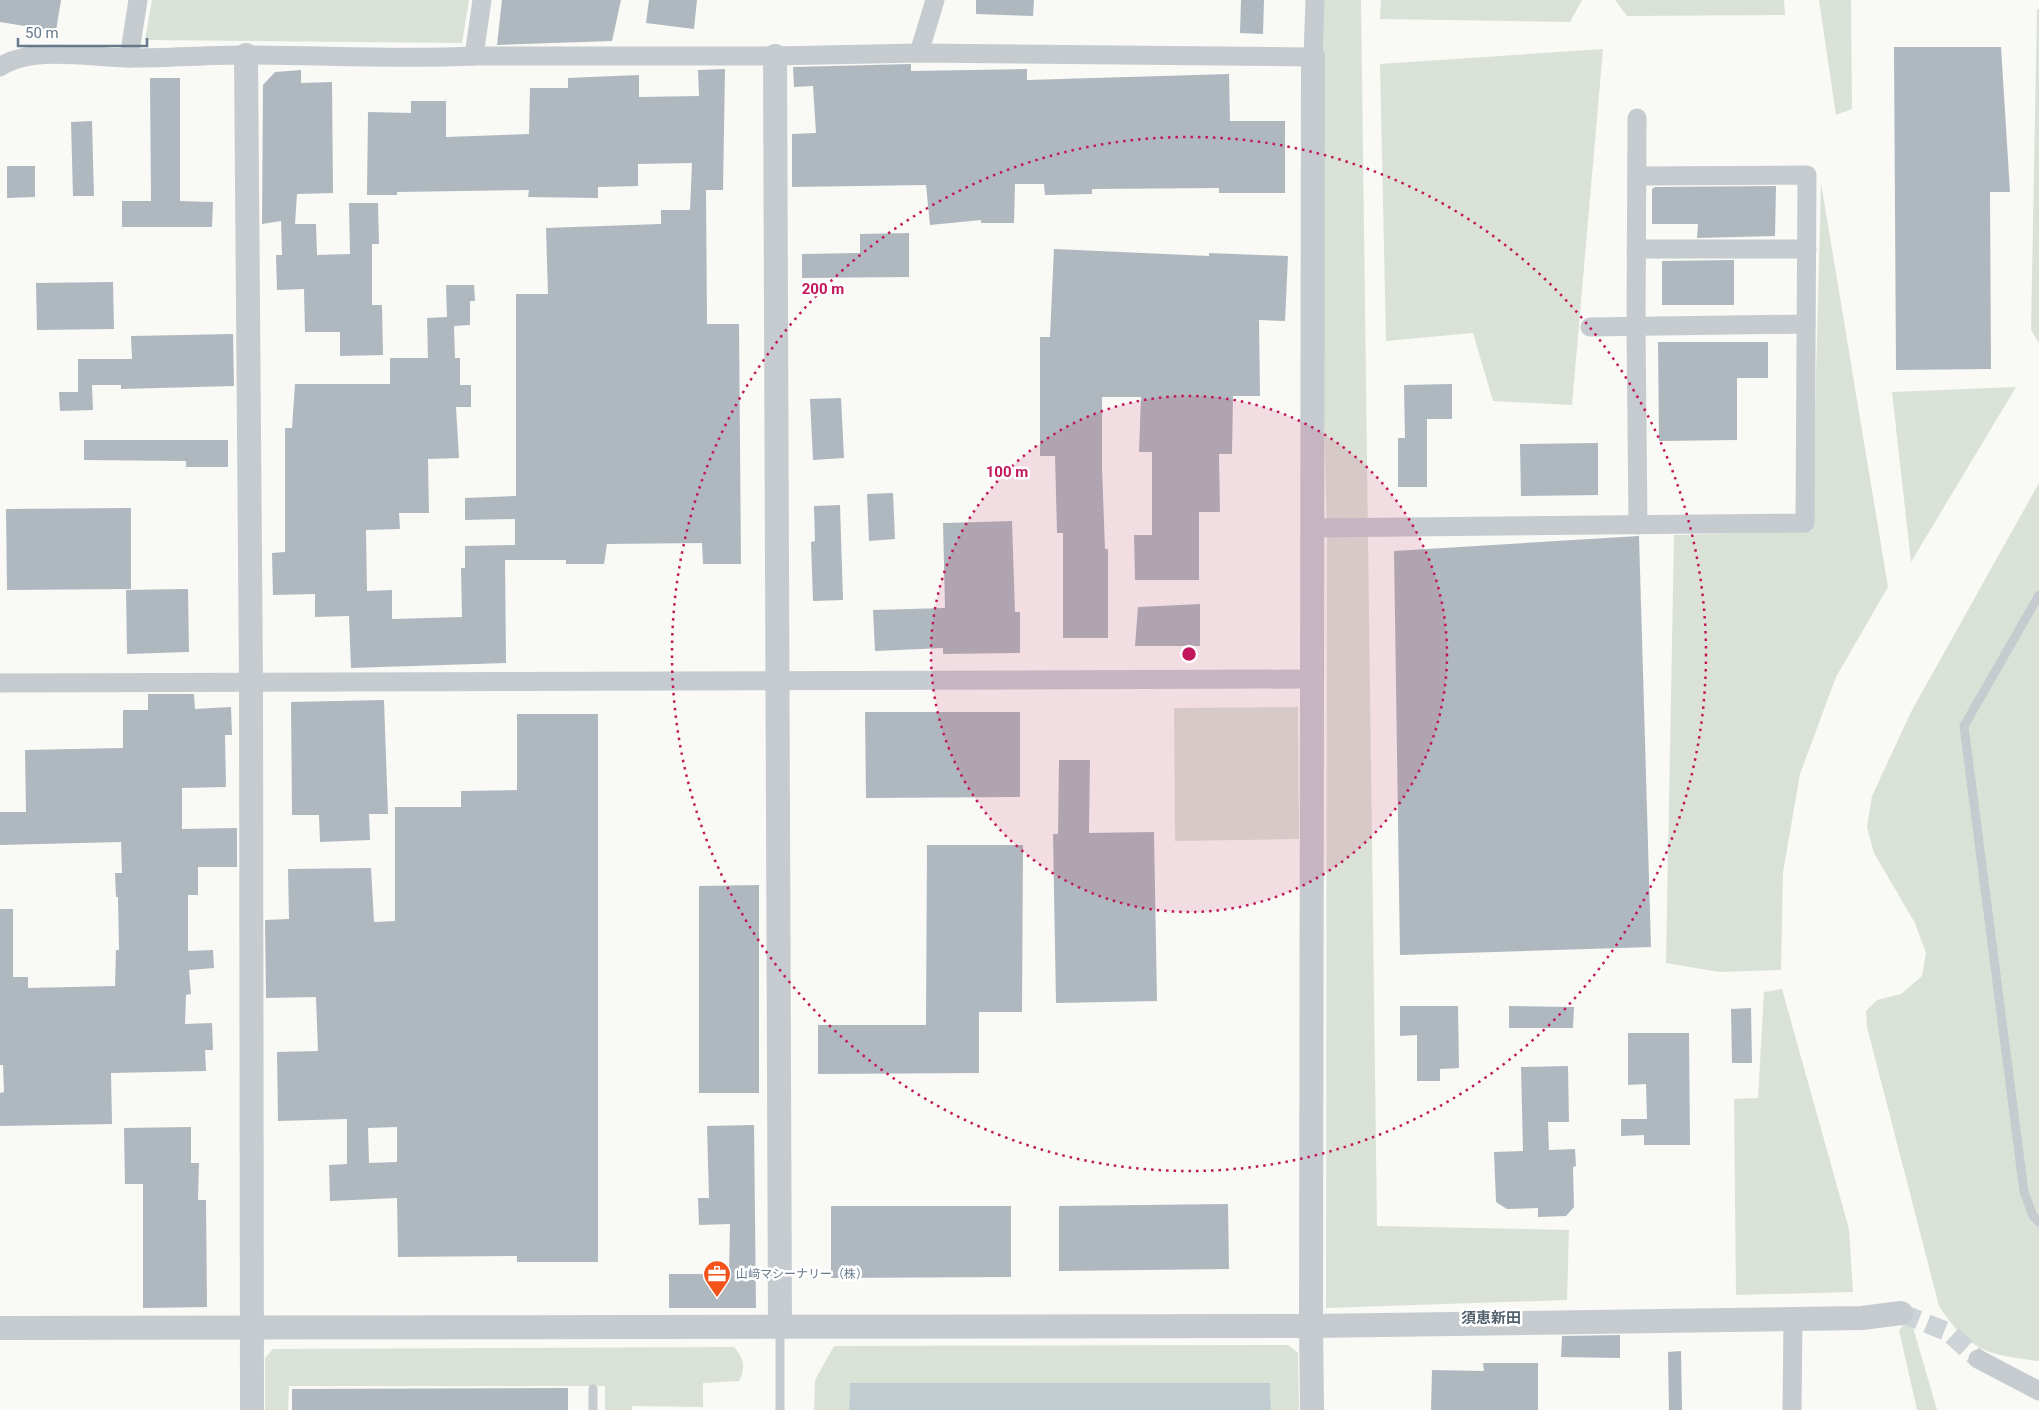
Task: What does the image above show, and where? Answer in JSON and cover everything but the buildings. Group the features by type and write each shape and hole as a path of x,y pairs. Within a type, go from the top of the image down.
{"street":[{"path":"129,58 138,0"},
{"path":"474,56 482,0"},
{"path":"920,53 934,0"},
{"path":"1312,1410 1313,57 1315,0"},
{"path":"0,67 9,61 32,55 129,58 246,55 433,58 474,56 775,56 920,53 1313,57"},
{"path":"246,55 251,683 250,1327 252,1410"},
{"path":"775,56 780,1326"},
{"path":"1637,118 1636,328 1638,525"},
{"path":"1312,528 1805,523 1807,176 1636,176"},
{"path":"1636,249 1807,249"},
{"path":"1590,327 1636,328 1806,324"},
{"path":"0,683 1312,679"},
{"path":"0,1328 1311,1326 1793,1320 1862,1318 1901,1313"},
{"path":"1792,1410 1793,1320"},
{"path":"1978,1359 2039,1391"}],"lane":[{"path":"2039,595 1964,726 2024,1192 2033,1216 2039,1222"},
{"path":"780,1326 780,1410"},
{"path":"593,1389 593,1410"}],"shaded area":[{"path":"152,0 469,0 462,43 145,40"},
{"path":"1316,0 1361,0 1377,1226 1569,1230 1567,1300 1326,1308 1327,535 1314,16"},
{"path":"1381,0 1582,0 1570,22 1380,19"},
{"path":"1615,0 1784,0 1785,15 1627,16"},
{"path":"1819,0 1851,0 1852,109 1836,115"},
{"path":"2037,9 2039,9 2039,343 2031,330"},
{"path":"1603,49 1572,405 1493,401 1473,333 1386,341 1380,64"},
{"path":"1821,183 1888,587 1836,677 1800,774 1783,872 1781,970 1719,972 1666,963 1674,535 1812,531"},
{"path":"2016,387 1911,562 1892,392"},
{"path":"2039,483 2039,1361 1993,1353 1970,1342 1960,1333 1939,1306 1867,1027 1866,1011 1877,1000 1901,994 1922,976 1926,953 1915,923 1874,853 1867,827 1872,796 1911,712"},
{"path":"1298,707 1299,839 1175,841 1174,708"},
{"path":"1782,989 1849,1229 1853,1292 1736,1295 1734,1099 1758,1098 1764,992"},
{"path":"1910,1317 1937,1410 1917,1410 1899,1330"},
{"path":"1288,1345 1298,1353 1299,1410 1271,1410 1270,1383 850,1383 849,1410 814,1410 815,1380 834,1346"},
{"path":"734,1347 743,1363 743,1372 739,1381 703,1383 703,1407 632,1406 632,1410 605,1410 605,1386 289,1386 288,1410 265,1410 265,1358 273,1349"},
{"path":"850,1383 1270,1383 1271,1410 849,1410"}],"tunnel":[{"path":"1901,1313 1948,1332 1978,1359"}],"place":[{"name":"山﨑マシーナリー（株）","path":"717,1298"}],"district":[{"name":"須恵新田","path":"1491,1318"}]}
